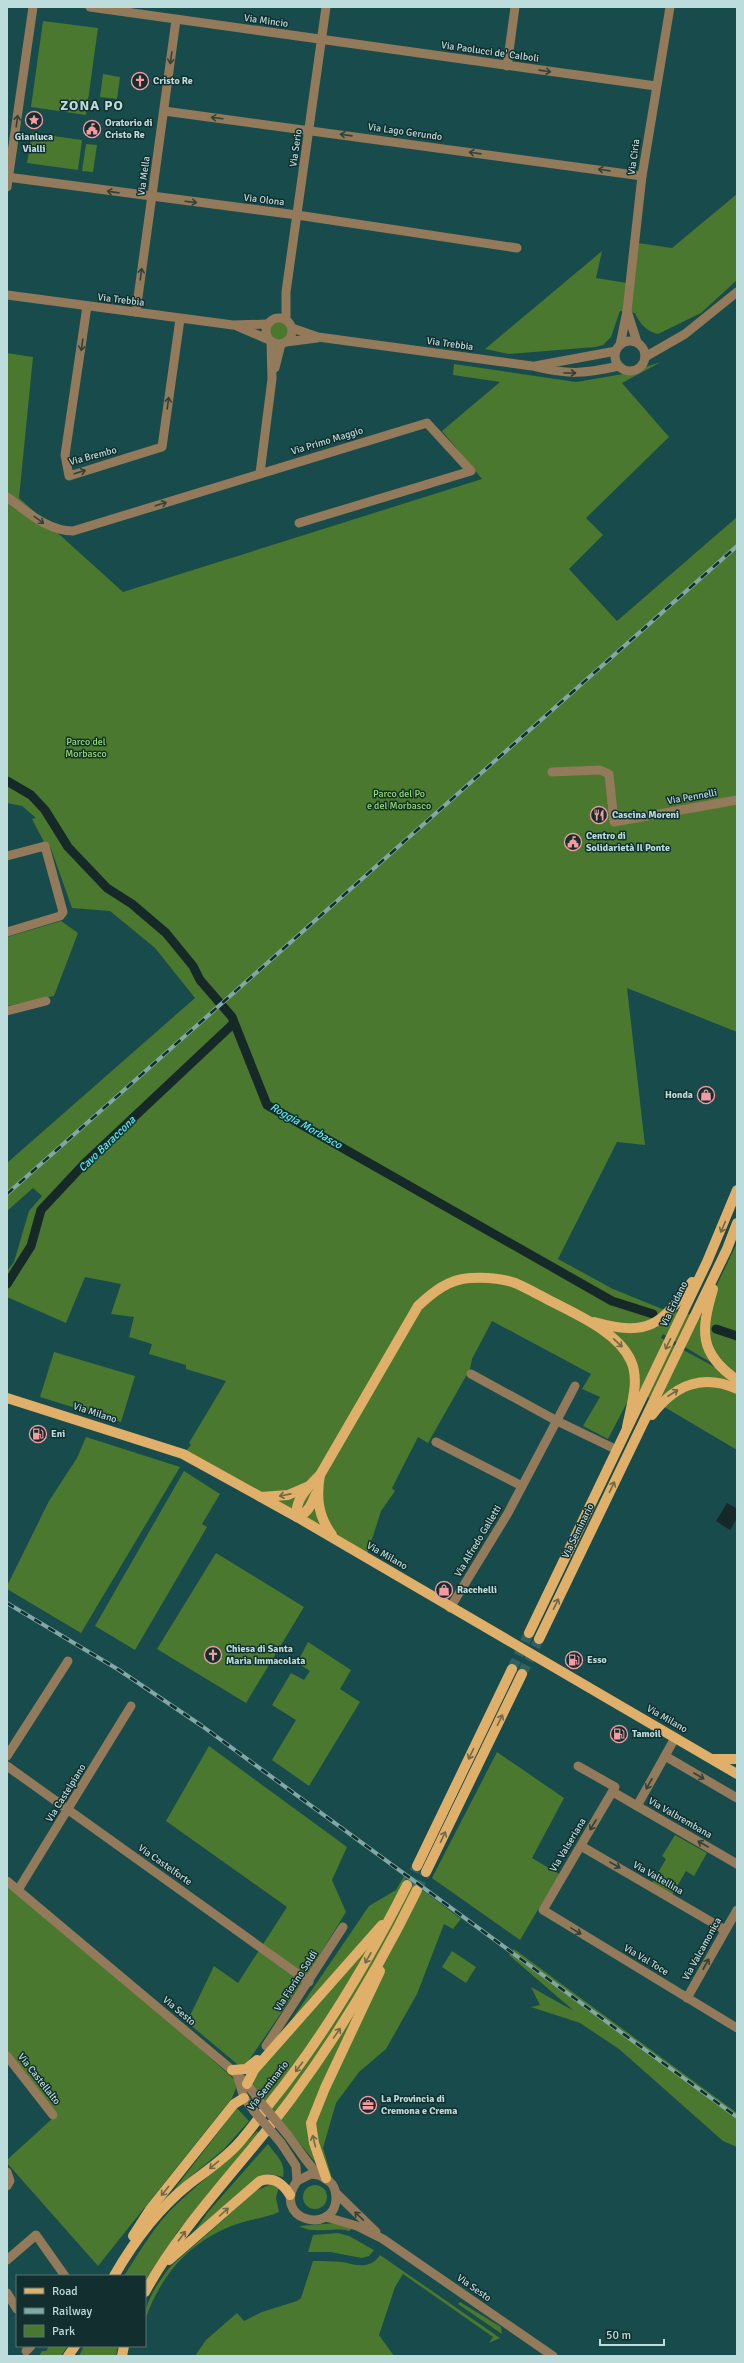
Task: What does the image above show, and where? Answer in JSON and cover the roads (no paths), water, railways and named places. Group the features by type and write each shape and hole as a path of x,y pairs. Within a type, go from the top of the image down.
{"main road":[{"name":"Via Eridano","path":"627,1427 707,1262 737,1190"},
{"path":"737,1223 706,1313 705,1332 706,1343 712,1356 737,1380"},
{"path":"638,1433 727,1249"},
{"path":"587,1320 624,1329 646,1326 659,1320 670,1312 707,1262"},
{"path":"320,1475 317,1492 309,1509 304,1515 297,1517 298,1503 308,1486 320,1475 418,1306 430,1295 456,1280 490,1277 515,1283 587,1320 615,1340 626,1351 632,1363 635,1387 627,1427"},
{"path":"638,1433 661,1403 676,1390 690,1385 711,1382 737,1389"},
{"name":"Via Milano","path":"7,1398 183,1454 297,1517 450,1608 737,1774"},
{"name":"Via Seminario","path":"529,1633 627,1427"},
{"name":"Via Seminario","path":"539,1639 638,1433"},
{"path":"260,1497 288,1495 308,1486"},
{"path":"317,1492 320,1514 324,1525 336,1540"},
{"path":"417,1866 512,1669"},
{"path":"426,1872 522,1674"},
{"path":"710,1759 737,1759"},
{"name":"Via Seminario","path":"116,2273 156,2217 188,2186 238,2144 295,2072 338,2010 407,1885"},
{"path":"146,2290 179,2239 291,2099 342,2026 395,1934 417,1890"},
{"path":"234,2072 251,2067 394,1911"},
{"path":"322,2176 311,2130 314,2113 372,1991 395,1934"},
{"path":"247,2084 254,2070 271,2046"},
{"path":"116,2273 132,2238 151,2208 234,2104 244,2098"},
{"path":"154,2276 260,2181 275,2180 281,2184 290,2195"},
{"path":"68,2356 74,2347"}],"street":[{"path":"7,187 33,7"},
{"name":"Via Mincio","path":"90,7 150,11 176,20 321,40"},
{"name":"Via Serio","path":"286,320 286,292 326,7"},
{"path":"507,66 515,7"},
{"name":"Via Ciria","path":"618,348 627,311 642,176 670,7"},
{"name":"Via Mella","path":"136,312 176,20"},
{"name":"Via Paolucci de' Calboli","path":"321,40 656,86"},
{"name":"Via Lago Gerundo","path":"164,111 642,176"},
{"name":"Via Olona","path":"8,177 297,215 517,248"},
{"name":"Via Serio","path":"276,318 286,292"},
{"path":"637,342 644,353 660,348 685,334 737,292"},
{"name":"Via Trebbia","path":"7,295 233,325 267,324"},
{"name":"Via Brembo","path":"87,306 65,454 69,476 162,447 180,319"},
{"name":"Via Ciria","path":"627,311 637,342"},
{"path":"260,473 272,379 284,343 291,336 292,328 286,320 276,318 267,324 265,331 269,340 272,379"},
{"name":"Via Trebbia","path":"233,325 269,340"},
{"name":"Via Trebbia","path":"292,328 318,337 532,366 561,373 585,373 619,366 628,370 637,368 644,353"},
{"name":"Via Trebbia","path":"284,343 318,337"},
{"path":"269,340 284,343"},
{"name":"Via Trebbia","path":"532,366 618,348 628,341 637,342"},
{"path":"618,348 616,359 619,366"},
{"name":"Via Primo Maggio","path":"7,497 44,524 59,532 73,532 260,473 427,423 471,471 299,523"},
{"name":"Via Pennelli","path":"552,772 600,770 609,774 614,822 737,800"},
{"path":"7,856 45,846 63,912 60,916 7,932"},
{"path":"7,1011 46,1001"},
{"path":"471,1374 557,1421 612,1448"},
{"name":"Via Alfredo Galletti","path":"450,1608 522,1486 575,1386"},
{"path":"436,1442 522,1486"},
{"path":"7,1756 68,1661"},
{"name":"Via Castelpiano","path":"18,1890 131,1706"},
{"path":"637,1806 676,1738"},
{"path":"665,1756 737,1798"},
{"name":"Via Castelforte","path":"7,1766 309,1982"},
{"name":"Via Valbrembana","path":"578,1766 615,1787 613,1792 737,1864"},
{"name":"Via Valseriana","path":"543,1910 613,1792"},
{"name":"Via Valtellina","path":"581,1846 725,1930"},
{"name":"Via Sesto","path":"7,1881 247,2084 322,2176 331,2183 336,2193 383,2239"},
{"name":"Via Val Toce","path":"543,1910 737,2028"},
{"name":"Via Valcamonica","path":"687,1998 737,1910"},
{"name":"Via Fiorino Soldi","path":"271,2046 343,1927"},
{"name":"Via Castellalto","path":"7,2056 53,2115"},
{"path":"234,2072 244,2098 281,2143 296,2166 297,2181 290,2195"},
{"path":"244,2098 247,2084"},
{"path":"244,2098 247,2096 262,2104"},
{"path":"297,2181 311,2174 322,2176"},
{"path":"326,2217 334,2206 336,2193"},
{"name":"Via Sesto","path":"290,2195 291,2204 299,2215 312,2220 326,2217 357,2226 383,2239 553,2356"},
{"path":"7,2260 36,2235 65,2275"},
{"path":"7,2293 16,2307"}],"water":[{"path":"727,1503 737,1509 737,1518 730,1530 716,1521"}],"waterway":[{"name":"Roggia Morbasco","path":"7,781 31,795 45,810 68,847 107,888 132,904 166,933 193,966 200,980 232,1017 267,1105 612,1301 653,1314"},
{"name":"Cavo Baraccona","path":"7,1284 31,1246 41,1210 85,1163 234,1023"},
{"name":"Roggia Morbasco","path":"716,1329 737,1336"}],"tunnel":[{"path":"512,1669 529,1633"},
{"path":"522,1674 539,1639"},
{"path":"407,1885 417,1866"},
{"path":"417,1890 426,1872"}],"railway":[{"path":"7,1194 737,546"},
{"path":"7,1603 119,1670 202,1726 737,2117"}],"place":[{"name":"Cristo Re","path":"140,81"},
{"name":"Gianluca Vialli","path":"34,120"},
{"name":"Oratorio di Cristo Re","path":"92,129"},
{"name":"Cascina Moreni","path":"599,815"},
{"name":"Centro di Solidarietà Il Ponte","path":"573,842"},
{"name":"Honda","path":"706,1095"},
{"name":"Eni","path":"38,1434"},
{"name":"Racchelli","path":"444,1590"},
{"name":"Chiesa di Santa Maria Immacolata","path":"213,1655"},
{"name":"Esso","path":"574,1660"},
{"name":"Tamoil","path":"619,1734"},
{"name":"La Provincia di Cremona e Crema","path":"368,2105"}],"district":[{"name":"ZONA PO","path":"92,105"}],"park label":[{"name":"Parco del Morbasco","path":"86,748"},
{"name":"Parco del Po e del Morbasco","path":"399,800"}]}
